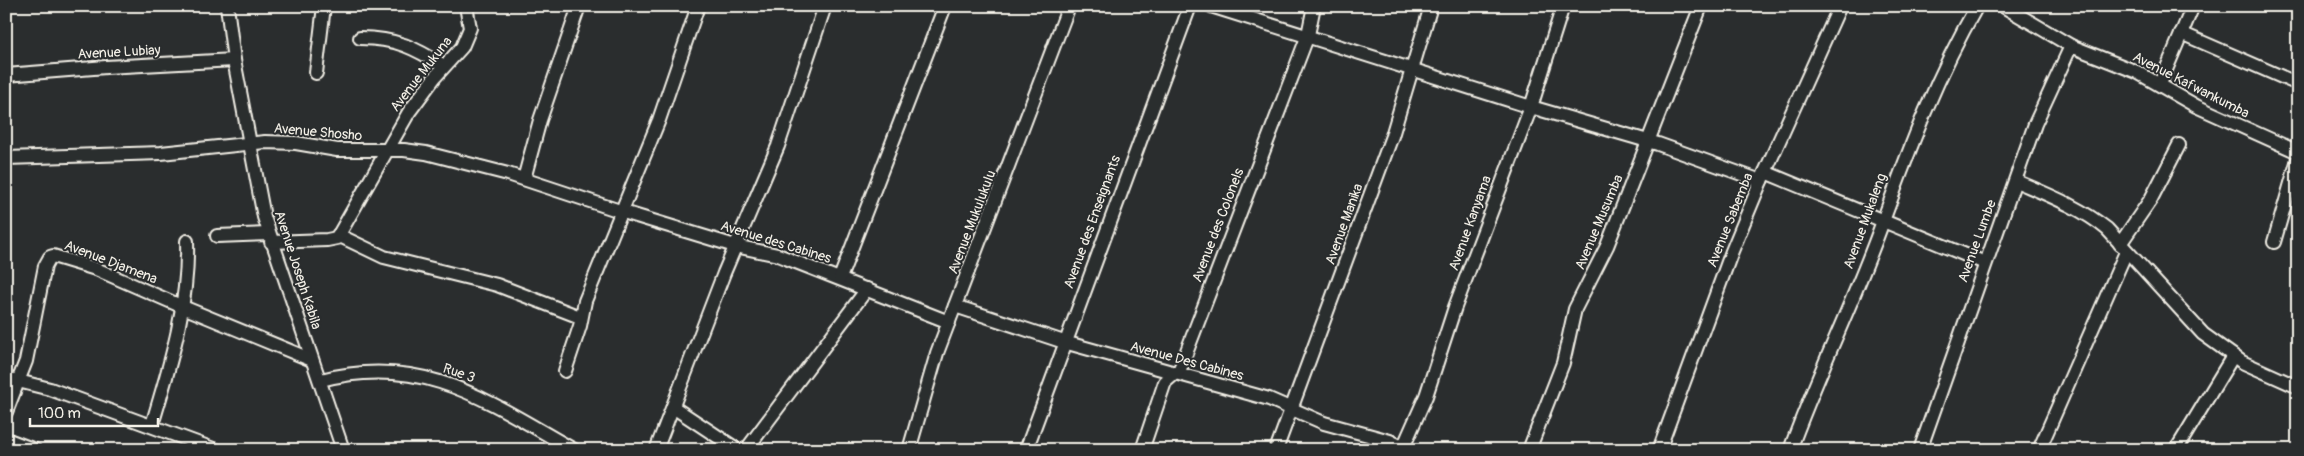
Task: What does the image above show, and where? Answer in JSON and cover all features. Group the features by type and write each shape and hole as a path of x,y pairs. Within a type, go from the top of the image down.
{"street":[{"name":"Avenue Joseph Kabila","path":"227,6 234,60 249,144 270,238 312,360 321,380 343,450"},
{"path":"316,72 324,6"},
{"name":"Avenue Mukuna","path":"338,235 409,112 444,66 456,56 466,39 470,28 466,6"},
{"path":"524,179 540,120 579,6"},
{"path":"565,371 580,326 580,317 620,211 659,120 698,6"},
{"path":"656,450 736,246 778,146 825,6"},
{"path":"840,278 945,6"},
{"name":"Avenue Mukulukulu","path":"909,450 929,375 1069,6"},
{"path":"1212,6 1647,142 1763,176 1883,221 1984,263"},
{"name":"Avenue des Colonels","path":"1142,450 1165,382 1180,369 1308,35 1314,6"},
{"name":"Avenue Manika","path":"1276,450 1392,136 1431,6"},
{"name":"Avenue Kanyama","path":"1405,449 1426,396 1455,307 1531,106 1563,6"},
{"name":"Avenue Musumba","path":"1529,450 1563,363 1575,309 1607,246 1701,6"},
{"name":"Avenue Sabemba","path":"1659,450 1715,297 1763,176 1840,6"},
{"name":"Avenue Mukaleng","path":"1790,450 1938,80 1977,6"},
{"name":"Avenue Kafwankumba","path":"2003,6 2071,46 2160,84 2196,106 2298,152"},
{"path":"2160,84 2193,6"},
{"name":"Avenue des Enseignants","path":"1026,450 1184,8"},
{"path":"2181,33 2298,84"},
{"path":"360,38 383,38 398,42 421,52 444,66"},
{"name":"Avenue Lumbe","path":"1920,450 1984,263 2016,181 2035,124 2071,46"},
{"name":"Avenue Lubiay","path":"6,75 106,66 234,60"},
{"name":"Avenue Shosho","path":"6,158 161,153 249,144 296,143 338,150 404,150 426,153 524,179 620,211"},
{"path":"2039,450 2123,248 2179,145"},
{"path":"2274,242 2298,159"},
{"path":"2016,181 2078,208 2107,229 2190,322 2233,356 2298,387"},
{"name":"Avenue des Cabines","path":"620,211 736,246 778,256 840,278 949,322"},
{"path":"217,236 332,240 338,235 384,257 497,286 580,317"},
{"path":"152,426 182,307 188,272 187,241"},
{"name":"Avenue Djamena","path":"6,412 12,380 26,361 40,290 50,257 60,257 96,269 182,307 312,360"},
{"path":"746,450 867,289"},
{"name":"Avenue Des Cabines","path":"956,306 1064,342 1269,399 1324,423 1405,449"},
{"path":"2176,450 2233,356"},
{"name":"Rue 3","path":"321,380 359,372 381,371 428,379 488,400 574,450"},
{"path":"12,380 50,389 216,450"},
{"path":"673,406 738,450"},
{"path":"6,439 35,450"}]}
